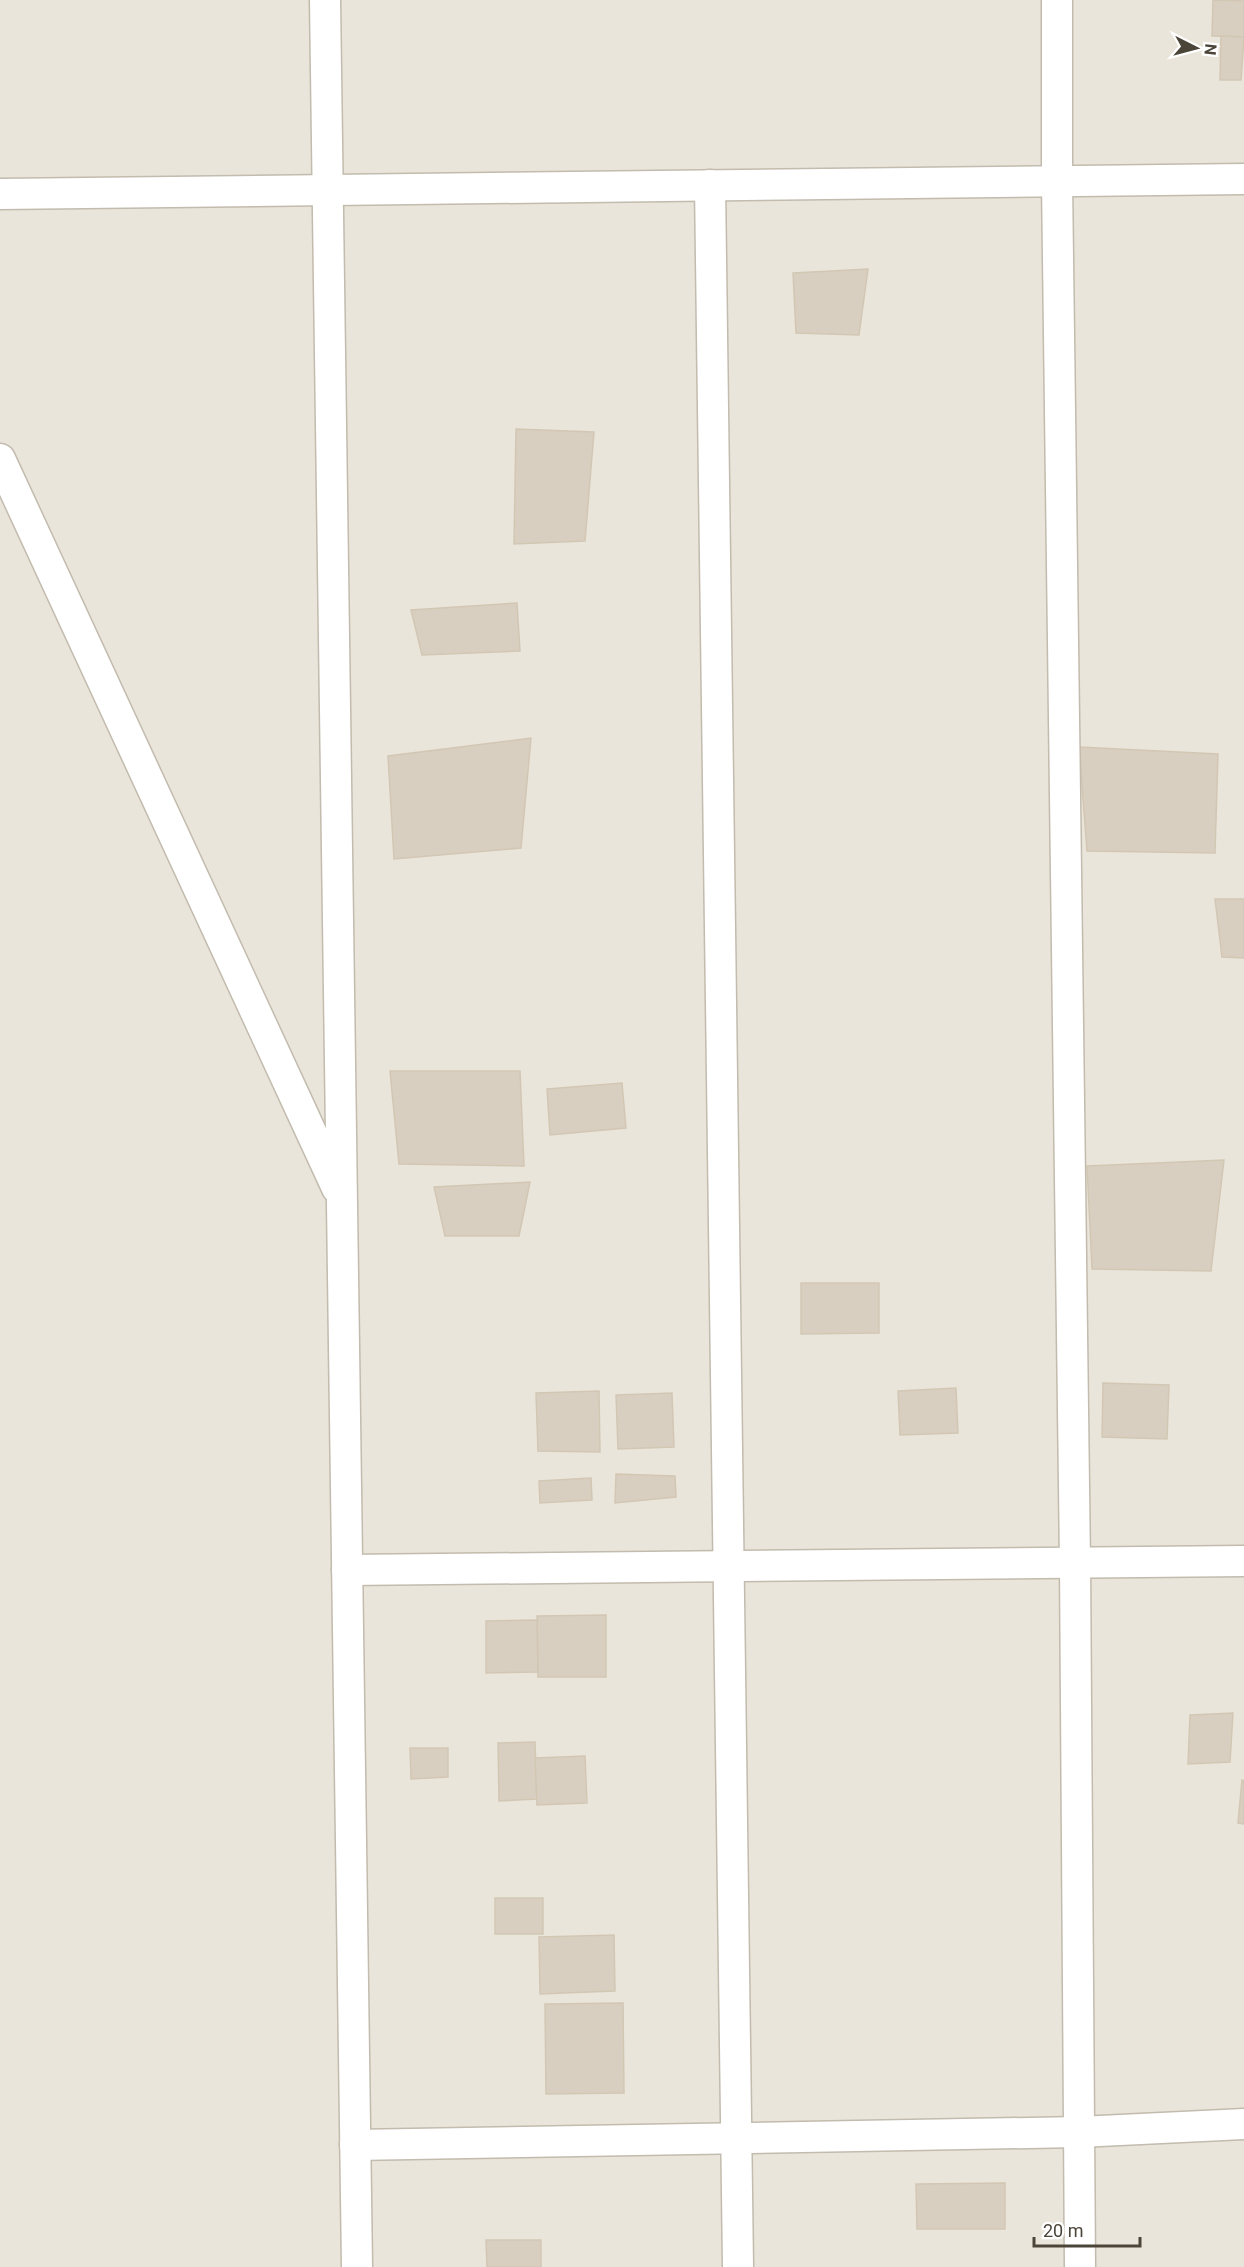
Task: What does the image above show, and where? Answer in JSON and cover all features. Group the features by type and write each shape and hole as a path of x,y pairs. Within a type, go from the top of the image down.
{"street":[{"path":"325,0 357,2267"},
{"path":"1058,0 1057,181 1075,1563 1080,2267"},
{"path":"0,194 1244,179"},
{"path":"710,185 738,2267"},
{"path":"0,459 342,1199"},
{"path":"347,1570 1244,1561"},
{"path":"355,2145 1079,2132 1244,2124"}],"shaded area":[{"path":"0,0 1244,0 1244,2267 0,2267"}],"building":[{"path":"1213,0 1244,1 1244,37 1212,36"},
{"path":"1221,36 1244,37 1241,80 1220,80"},
{"path":"868,269 859,335 796,333 793,273"},
{"path":"516,429 594,432 585,541 514,544"},
{"path":"517,603 520,651 422,655 411,610"},
{"path":"531,738 521,848 394,859 388,756"},
{"path":"1079,747 1218,754 1215,853 1087,851"},
{"path":"1215,899 1244,899 1244,958 1222,957"},
{"path":"390,1071 520,1071 524,1166 399,1164"},
{"path":"622,1083 626,1128 550,1135 547,1089"},
{"path":"1224,1160 1211,1271 1092,1269 1087,1166"},
{"path":"530,1182 519,1236 445,1236 434,1187"},
{"path":"801,1283 879,1283 879,1333 801,1334"},
{"path":"1103,1383 1169,1385 1167,1439 1102,1437"},
{"path":"956,1388 958,1433 900,1435 898,1391"},
{"path":"599,1391 600,1452 538,1451 536,1393"},
{"path":"672,1393 674,1447 618,1449 616,1395"},
{"path":"616,1474 675,1476 676,1497 615,1503"},
{"path":"591,1478 592,1500 540,1503 539,1481"},
{"path":"606,1615 606,1677 538,1677 537,1616"},
{"path":"537,1620 538,1672 486,1673 486,1621"},
{"path":"1233,1713 1230,1762 1188,1764 1190,1715"},
{"path":"535,1742 537,1799 499,1801 498,1743"},
{"path":"410,1748 448,1748 448,1777 411,1779"},
{"path":"585,1756 587,1803 537,1805 535,1758"},
{"path":"1242,1780 1244,1781 1244,1824 1238,1823"},
{"path":"495,1898 543,1898 543,1934 495,1934"},
{"path":"614,1935 615,1991 540,1994 539,1937"},
{"path":"623,2003 624,2093 546,2094 545,2004"},
{"path":"1005,2183 1005,2229 917,2229 916,2184"},
{"path":"486,2240 541,2240 541,2267 487,2267"}]}
